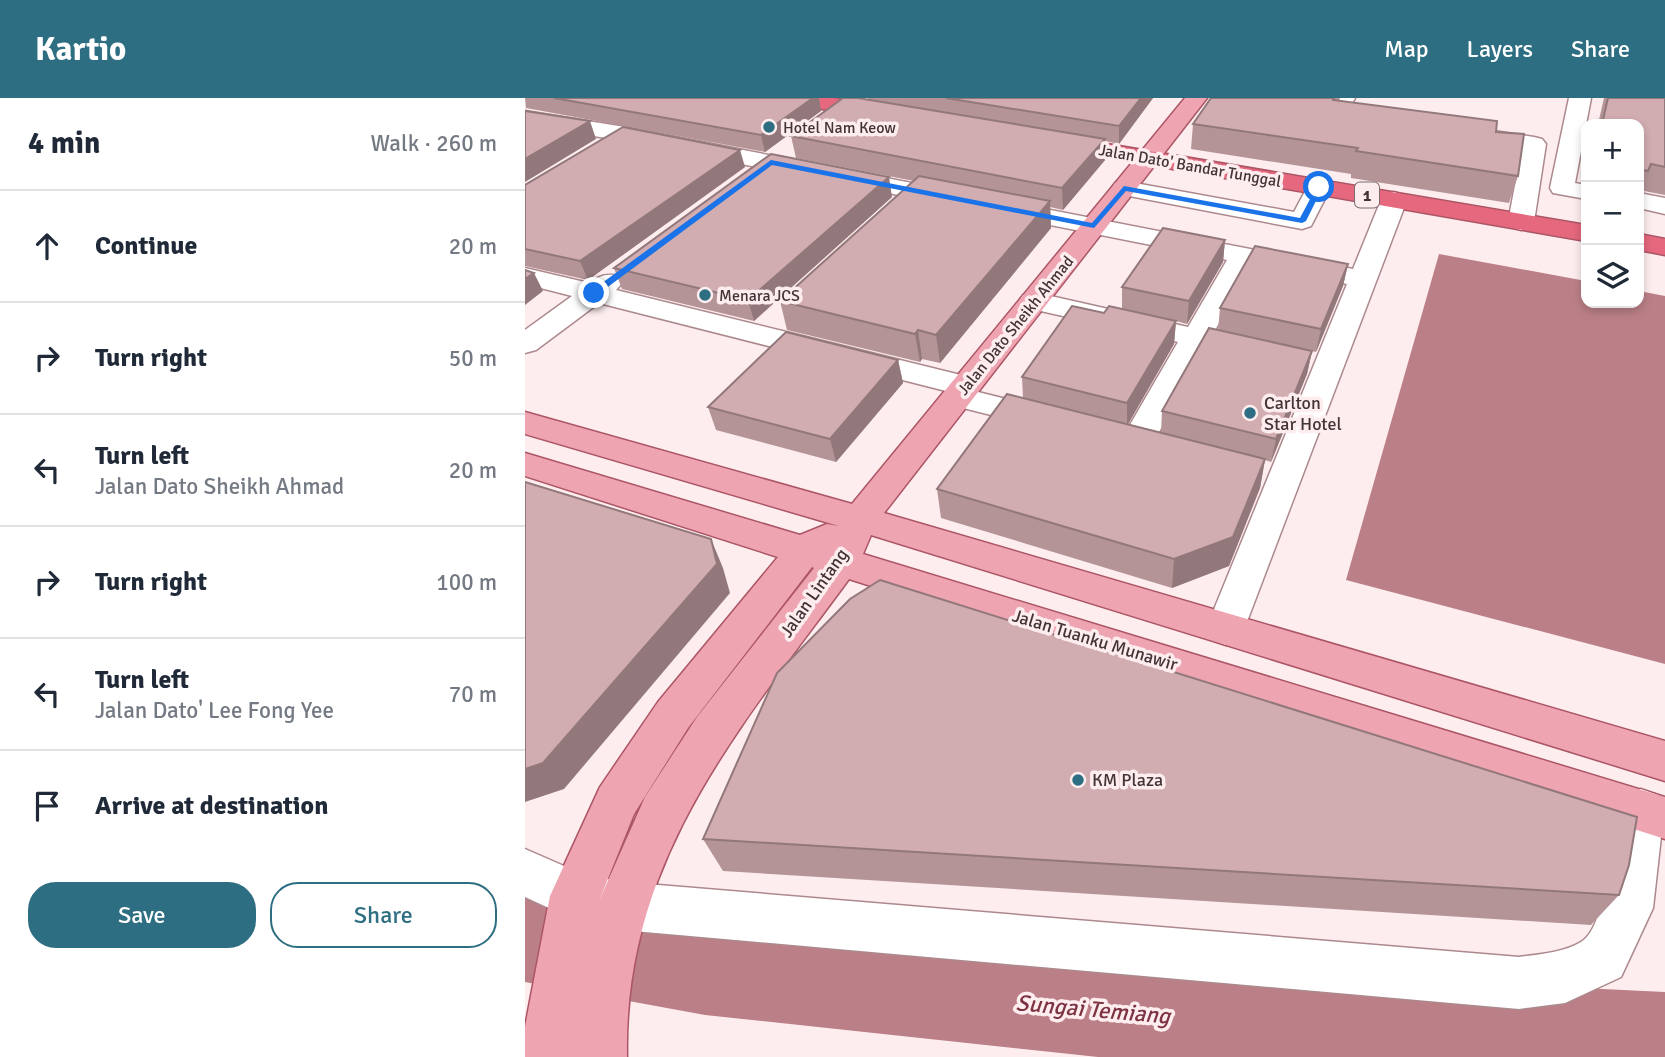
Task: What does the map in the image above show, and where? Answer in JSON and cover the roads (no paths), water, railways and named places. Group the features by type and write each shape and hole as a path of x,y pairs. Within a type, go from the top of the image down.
{"highway":[{"path":"794,98 852,102 901,116"},
{"name":"Jalan Dato' Bandar Tunggal","path":"1038,139 1581,232"},
{"path":"1644,243 1665,247"}],"main road":[{"name":"Jalan Dato Sheikh Ahmad","path":"859,519 1196,98"},
{"path":"525,423 859,519 1665,761"},
{"name":"Jalan Tuanku Munawir","path":"526,466 823,555 1653,814"},
{"name":"Jalan Lintang","path":"574,1045 594,919 823,555 859,519"}],"street":[{"path":"1580,98 1562,188 1581,191"},
{"path":"814,131 852,102"},
{"path":"1310,110 1340,106 1363,118"},
{"path":"525,118 771,162 907,200 1094,226 1364,279"},
{"path":"1445,131 1534,144 1521,222"},
{"path":"592,155 625,134"},
{"path":"749,179 793,146"},
{"path":"1216,205 1236,173"},
{"path":"1124,188 1302,221 1319,187"},
{"path":"1226,629 1303,361 1364,279 1394,200"},
{"path":"1644,202 1665,206"},
{"path":"1137,442 1244,255"},
{"path":"525,344 627,269"},
{"path":"525,276 594,293 771,326 1073,426"},
{"path":"1034,301 1303,361"},
{"path":"525,873 594,919 1519,982 1565,977 1603,959 1628,908 1653,814"}],"waterway":[{"name":"Sungai Temiang","path":"525,938 705,970 1133,1014 1665,1040"}],"place":[{"name":"Hotel Nam Keow","path":"769,127"},
{"name":"Menara JCS","path":"705,295"},
{"name":"Carlton Star Hotel","path":"1250,413"},
{"name":"KM Plaza","path":"1078,780"}]}
